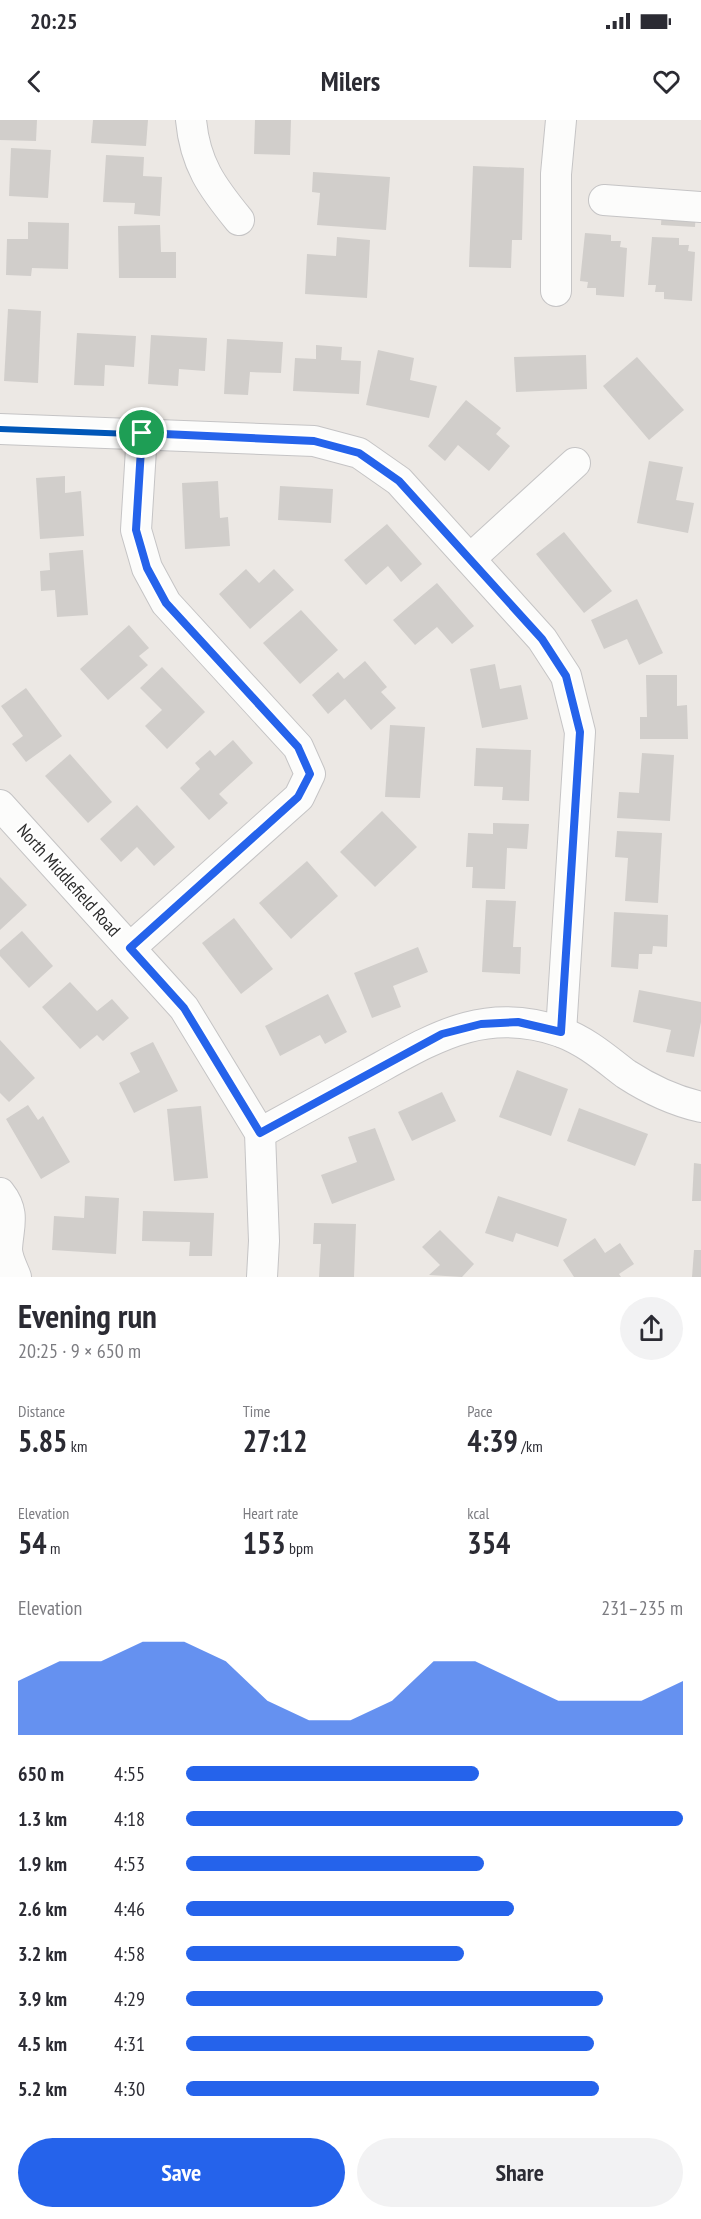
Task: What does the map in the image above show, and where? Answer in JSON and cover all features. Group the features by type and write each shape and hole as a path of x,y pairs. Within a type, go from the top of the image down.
{"street":[{"path":"191,120 193,139 209,183 238,220"},
{"path":"556,291 556,174 561,120"},
{"path":"604,200 701,207"},
{"path":"0,429 314,441 359,453 399,481 542,639 566,676 580,732 561,1032"},
{"path":"130,948 298,797 310,774 298,747 166,603 147,568 136,530 142,433"},
{"path":"470,559 574,463"},
{"name":"North Middlefield Road","path":"0,805 184,1008 260,1133 264,1241 262,1277"},
{"path":"260,1133 442,1034 481,1024 518,1022 561,1032 596,1049 627,1074 676,1101 701,1107"},
{"path":"0,1193 7,1201 12,1227 7,1251 16,1277"}],"building":[{"path":"0,120 37,120 36,141 0,140"},
{"path":"93,120 148,120 146,146 91,143"},
{"path":"255,120 291,120 290,155 254,154"},
{"path":"11,148 51,150 48,198 9,196"},
{"path":"106,155 144,157 143,176 162,177 160,216 134,214 135,203 103,202"},
{"path":"473,166 524,168 522,240 512,240 511,268 469,267"},
{"path":"313,172 390,177 386,230 317,225 320,193 312,192"},
{"path":"662,208 696,210 695,227 661,225"},
{"path":"28,222 69,223 68,269 32,268 31,276 6,275 7,239 28,239"},
{"path":"160,225 161,252 176,252 176,278 119,278 118,226"},
{"path":"585,233 611,235 611,241 621,241 620,247 627,248 624,297 596,295 596,288 587,288 588,282 580,281"},
{"path":"337,237 370,240 367,298 305,294 307,254 336,256"},
{"path":"652,237 679,238 679,245 689,245 688,251 695,252 692,301 664,299 664,292 655,292 656,285 648,285"},
{"path":"8,309 41,311 38,383 4,381"},
{"path":"77,333 136,336 134,367 105,365 104,386 74,385"},
{"path":"151,335 207,338 205,371 179,369 178,386 148,384"},
{"path":"227,339 283,342 281,373 250,372 248,395 224,394"},
{"path":"316,345 342,347 341,360 361,361 359,394 293,391 295,358 316,359"},
{"path":"378,350 414,358 410,380 437,386 429,418 366,405"},
{"path":"586,355 587,389 516,392 514,357"},
{"path":"637,357 684,410 649,440 603,386"},
{"path":"466,400 501,428 496,434 510,446 489,471 458,445 445,461 428,446"},
{"path":"649,461 683,467 676,500 694,503 688,533 637,523"},
{"path":"65,476 65,493 81,491 84,536 40,539 36,478"},
{"path":"218,481 220,518 228,517 230,546 185,549 182,483"},
{"path":"280,486 333,489 331,523 278,520"},
{"path":"387,524 422,564 401,582 388,566 366,585 344,560"},
{"path":"564,532 612,591 584,613 536,554"},
{"path":"83,550 88,615 57,617 55,590 41,591 40,571 50,570 49,553"},
{"path":"246,569 259,583 274,569 294,590 250,629 219,594"},
{"path":"437,583 474,626 452,644 437,627 415,645 393,620"},
{"path":"637,599 663,653 639,665 627,639 604,649 591,620"},
{"path":"301,610 338,650 300,684 263,643"},
{"path":"129,625 149,648 139,656 148,665 108,700 80,669"},
{"path":"365,661 387,687 381,692 396,708 371,730 345,699 328,714 312,695 338,672 344,679"},
{"path":"495,664 500,689 521,685 528,719 482,728 470,669"},
{"path":"162,667 205,712 167,749 145,726 162,710 140,688"},
{"path":"646,675 677,675 677,706 687,705 688,739 640,739 640,717 647,717"},
{"path":"26,688 62,736 26,762 12,744 23,736 1,706"},
{"path":"390,725 425,727 420,798 385,797"},
{"path":"233,740 253,763 219,794 228,803 209,820 180,788 200,769 195,763 210,750 215,756"},
{"path":"476,748 531,750 529,801 502,800 503,787 474,786"},
{"path":"642,753 674,755 670,821 617,818 619,792 639,793"},
{"path":"70,754 112,802 88,823 45,776"},
{"path":"137,805 175,847 154,866 137,847 121,862 100,839"},
{"path":"382,811 417,847 375,887 340,852"},
{"path":"493,823 529,824 527,849 507,848 505,889 472,888 473,867 466,867 468,833 493,834"},
{"path":"617,831 662,833 658,903 625,901 628,858 615,857"},
{"path":"307,861 338,896 291,939 259,903"},
{"path":"0,877 27,905 0,930"},
{"path":"486,900 516,901 513,947 521,947 520,974 482,972"},
{"path":"614,912 668,915 667,947 653,946 652,954 639,954 638,969 611,967"},
{"path":"234,918 273,969 241,994 202,943"},
{"path":"22,931 53,966 29,988 0,956 0,950"},
{"path":"418,947 428,972 393,986 401,1007 372,1018 354,973"},
{"path":"70,982 97,1011 112,999 129,1018 103,1041 97,1035 80,1049 42,1007"},
{"path":"639,990 701,1002 701,1022 694,1057 666,1052 671,1030 633,1022"},
{"path":"328,994 347,1032 325,1044 320,1035 280,1056 265,1026"},
{"path":"0,1040 35,1078 9,1102 0,1093"},
{"path":"153,1042 178,1091 134,1113 119,1083 140,1072 130,1053"},
{"path":"517,1070 568,1089 551,1136 499,1117"},
{"path":"442,1092 456,1121 412,1141 398,1112"},
{"path":"28,1105 38,1120 43,1116 70,1162 41,1179 6,1119"},
{"path":"201,1106 208,1178 174,1181 167,1109"},
{"path":"579,1108 648,1134 635,1166 567,1141"},
{"path":"375,1128 395,1180 332,1204 321,1175 357,1162 348,1137"},
{"path":"694,1163 701,1164 701,1201 692,1201"},
{"path":"85,1196 119,1198 116,1254 52,1250 54,1216 84,1218"},
{"path":"498,1196 567,1219 558,1247 516,1233 513,1242 485,1233"},
{"path":"143,1211 214,1213 212,1256 189,1256 190,1242 142,1241"},
{"path":"314,1223 356,1224 354,1277 319,1277 321,1244 313,1244"},
{"path":"440,1230 474,1264 462,1277 429,1275 440,1265 422,1247"},
{"path":"595,1238 605,1253 620,1243 634,1264 619,1274 621,1277 574,1277 563,1260"},
{"path":"694,1250 701,1250 701,1277 692,1277"}],"cycle path":[{"path":"0,429 314,441 359,453 399,481 542,639 566,676 580,732 561,1032"},
{"path":"130,948 299,797 310,774 298,747 166,603 147,568 136,530 142,433"}],"route":[{"path":"142,433 314,441 359,453 399,481 542,639 566,676 580,732 561,1032 518,1022 481,1024 442,1034 260,1133 184,1008 130,948 298,797 310,774 298,747 166,603 147,568 136,530 142,433"}]}
